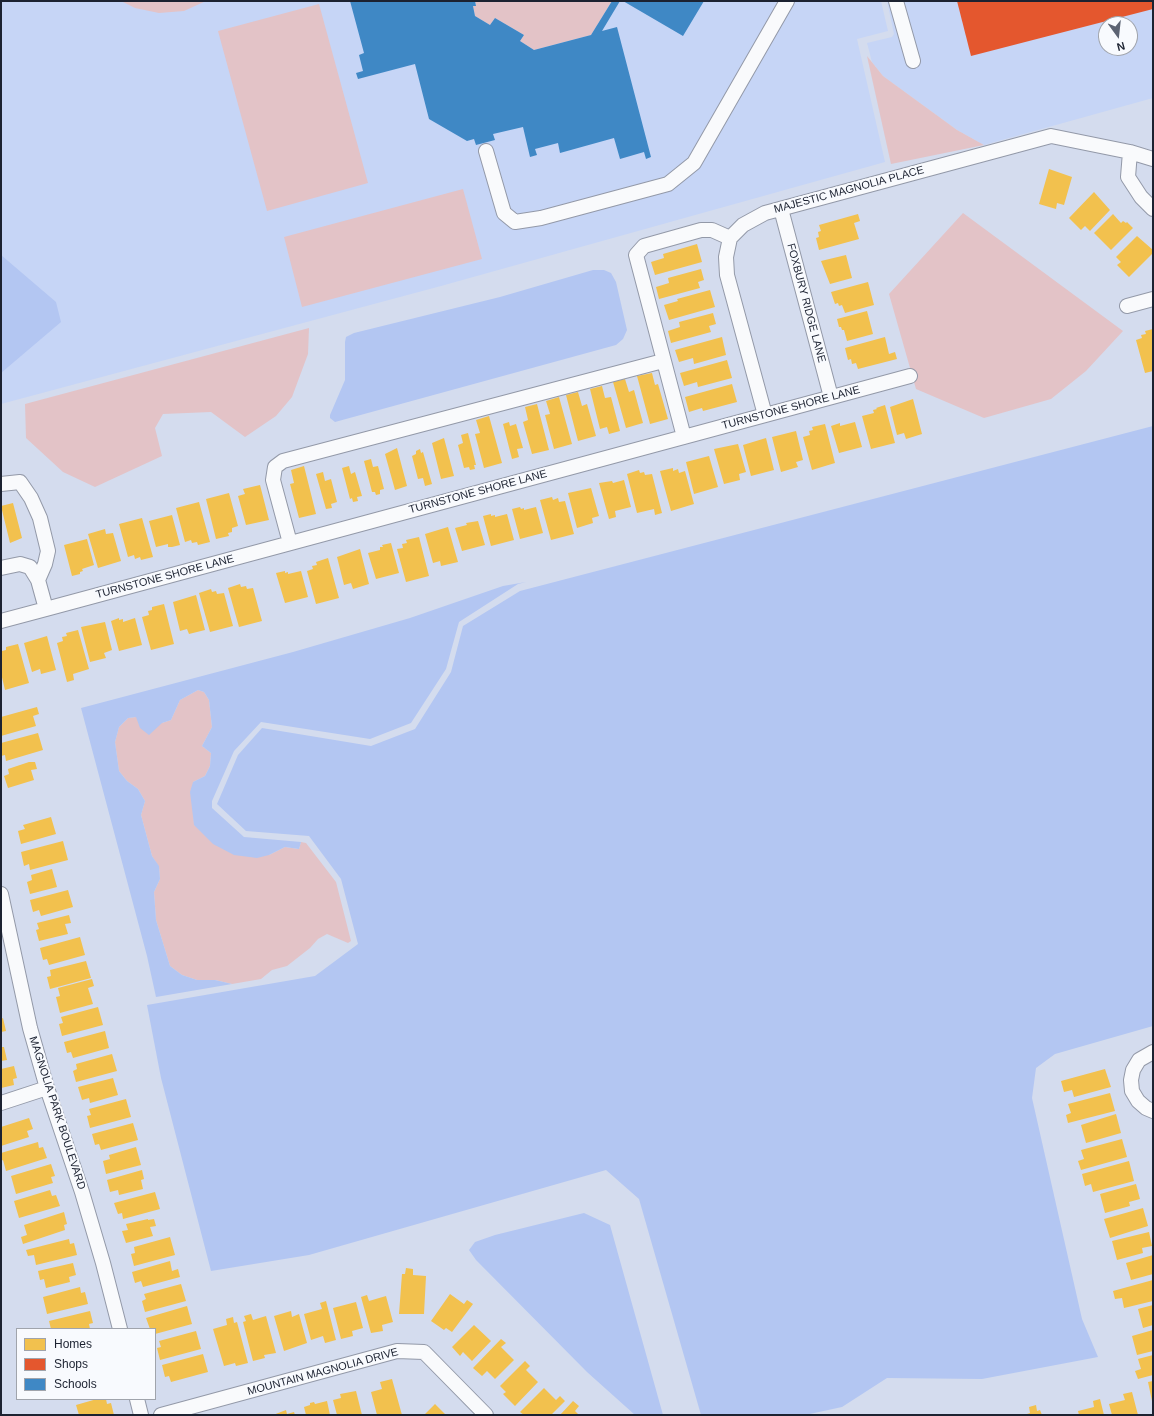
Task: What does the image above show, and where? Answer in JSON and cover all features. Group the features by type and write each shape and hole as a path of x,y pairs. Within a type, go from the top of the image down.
{"street":[{"path":"486,151 504,213 515,222 541,218 668,184 694,163 787,1"},
{"path":"896,1 912,61"},
{"name":"MAJESTIC MAGNOLIA PLACE","path":"730,238 743,225 765,213 1051,136 1130,152 1153,159"},
{"path":"1130,152 1128,177 1140,196 1153,209"},
{"name":"FOXBURY RIDGE LANE","path":"781,209 831,397"},
{"path":"684,437 636,262 637,251 644,246 701,230 712,230 730,238 726,257 727,276 766,415"},
{"path":"1127,306 1153,299"},
{"path":"290,543 273,480 275,467 283,461 663,360"},
{"name":"TURNSTONE SHORE LANE","path":"1,621 910,376"},
{"path":"1,484 20,482 31,498 40,518 48,552 46,564 38,580"},
{"path":"1,568 25,564 33,571 38,580 46,609"},
{"name":"MAGNOLIA PARK BOULEVARD","path":"1,894 30,1028 47,1088 82,1192 103,1263 120,1328"},
{"path":"1153,1052 1139,1060 1133,1070 1131,1080 1132,1091 1138,1101 1146,1108 1153,1111"},
{"path":"1,1103 47,1088"},
{"name":"MOUNTAIN MAGNOLIA DRIVE","path":"161,1415 397,1351 424,1352 486,1415"},
{"path":"137,1400 141,1415"}],"shaded area":[{"path":"1,1 881,1 888,31 857,39 885,162 441,286 1,404"},
{"path":"121,1 206,1 184,11 159,13 135,8"},
{"path":"475,1 612,1 591,35 534,50 520,41 524,35 495,18 490,25 475,16 473,6 476,5"},
{"path":"887,1 1153,1 1153,98 984,145 957,130 883,76 872,62 867,43 892,37 894,34"},
{"path":"319,4 368,183 267,211 218,31"},
{"path":"867,56 883,76 957,130 984,145 891,164"},
{"path":"463,189 482,259 302,307 284,237"},
{"path":"963,213 1123,331 1086,371 1051,399 984,418 916,389 889,294"},
{"path":"1,255 56,302 61,322 1,373"},
{"path":"593,270 604,270 611,273 616,282 627,330 623,339 616,345 335,422 330,418 345,380 346,337 354,333 500,297"},
{"path":"309,328 308,354 292,397 276,416 245,437 211,412 163,414 155,428 162,456 95,487 63,472 26,438 25,404"},
{"path":"1153,426 1153,1026 1055,1054 1036,1068 1032,1098 1082,1319 1098,1357 982,1379 887,1378 842,1407 805,1415 701,1415 639,1199 606,1170 309,1255 211,1271 161,1078 147,1005 315,976 358,944 341,879 309,836 246,831 217,804 238,755 262,728 371,746 415,729 451,672 463,626 520,591"},
{"path":"526,582 518,584 459,622 446,669 411,723 370,739 261,722 234,751 212,801 212,808 244,837 301,842 299,849 285,847 269,855 257,858 234,855 213,844 194,825 190,792 193,782 205,776 210,766 211,753 202,746 212,727 209,700 204,692 198,690 180,700 171,720 162,723 149,735 140,728 136,717 128,718 119,727 115,742 119,771 127,781 138,789 145,801 141,815 152,856 159,866 160,879 154,892 156,920 170,966 182,975 197,980 215,980 232,984 156,997 147,956 81,708 293,652 410,618 503,586"},
{"path":"198,690 204,692 209,700 212,727 202,746 211,753 210,766 205,776 193,782 194,825 269,855 285,847 299,849 301,842 306,843 336,882 351,941 348,943 327,934 318,939 310,948 287,966 272,970 261,979 232,984 215,980 197,980 182,975 170,966 156,920 154,892 160,879 159,867 152,856 141,815 145,801 138,789 127,781 119,771 115,742 119,727 128,718 136,717 162,723 171,720 180,700"},
{"path":"584,1213 610,1225 663,1415 635,1415 587,1372 476,1260 469,1250 475,1242 495,1235"}],"building: Homes":[{"path":"1049,169 1072,177 1064,205 1057,203 1056,209 1039,204"},
{"path":"1094,192 1110,210 1090,231 1085,226 1081,230 1069,218"},
{"path":"858,214 860,221 854,223 859,239 819,250 816,238 819,237 818,232 821,231 819,225"},
{"path":"1113,214 1121,223 1123,221 1126,223 1127,222 1133,228 1111,250 1094,233"},
{"path":"1137,236 1153,250 1153,253 1129,277 1117,265 1121,262 1116,257"},
{"path":"697,244 702,262 655,275 651,262 664,258 663,254"},
{"path":"846,255 852,278 830,284 821,261"},
{"path":"701,269 704,280 698,282 700,288 659,299 656,287 669,283 668,278"},
{"path":"868,282 874,305 845,313 842,305 839,306 838,303 835,304 831,292"},
{"path":"710,290 715,307 669,320 664,305 678,301 677,299"},
{"path":"867,311 873,334 847,341 844,330 839,327 837,319"},
{"path":"713,313 716,324 709,326 711,332 671,343 668,331 680,327 679,322"},
{"path":"1153,329 1153,371 1145,373 1136,340 1142,338 1141,335 1146,334 1145,331"},
{"path":"722,337 726,355 694,364 693,358 679,362 675,350"},
{"path":"885,337 889,354 895,352 897,359 858,369 856,363 852,364 851,359 848,360 845,348"},
{"path":"727,360 732,378 698,387 697,382 684,386 680,373"},
{"path":"652,373 655,385 658,384 668,419 650,424 637,376"},
{"path":"625,379 629,392 634,390 643,423 626,428 613,382"},
{"path":"732,384 737,402 703,411 702,408 689,412 685,397"},
{"path":"602,386 605,398 611,397 620,431 609,434 607,427 600,429 590,389"},
{"path":"578,392 582,406 587,404 596,436 578,441 566,395"},
{"path":"559,397 572,444 554,449 545,415 550,414 546,401"},
{"path":"913,399 922,434 906,439 904,433 897,435 890,407"},
{"path":"537,404 549,450 532,454 523,422 528,420 525,407"},
{"path":"885,405 895,443 871,449 862,416 874,413 873,410"},
{"path":"489,416 502,463 484,468 475,434 480,433 476,420"},
{"path":"509,422 510,426 516,424 523,448 517,449 519,457 512,459 503,424"},
{"path":"855,422 862,447 839,453 831,426 840,423 840,426"},
{"path":"825,424 835,463 812,470 803,437 810,435 809,431 813,430 812,427"},
{"path":"796,431 803,460 796,462 798,467 781,472 772,437"},
{"path":"468,433 476,465 474,465 475,469 470,470 469,467 464,468 458,445 463,443 461,435"},
{"path":"444,438 454,476 441,479 432,443"},
{"path":"766,438 774,470 751,476 743,445"},
{"path":"738,444 746,472 739,474 740,480 724,484 714,449"},
{"path":"397,448 407,486 395,490 385,454"},
{"path":"420,449 421,453 423,452 432,484 425,486 423,478 418,479 412,456"},
{"path":"709,456 718,487 694,494 686,462"},
{"path":"371,459 373,467 378,466 384,489 380,490 380,494 376,495 375,492 372,492 364,461"},
{"path":"304,466 316,514 299,518 290,484 294,483 291,470"},
{"path":"349,466 351,474 355,472 362,496 357,497 358,501 353,502 352,498 350,499 342,468"},
{"path":"673,468 673,471 678,469 679,473 685,471 694,504 671,511 660,471"},
{"path":"639,470 640,473 644,472 645,475 652,474 662,513 655,515 654,509 637,513 627,474"},
{"path":"323,472 325,481 331,479 337,502 331,504 332,508 326,509 316,474"},
{"path":"624,480 631,507 615,511 616,517 609,519 599,483 612,481 613,483"},
{"path":"260,485 269,520 246,525 238,496 245,494 243,489"},
{"path":"591,488 599,516 592,518 593,523 577,528 568,493"},
{"path":"229,493 238,526 232,528 232,532 228,533 229,536 216,539 206,499"},
{"path":"552,497 553,500 558,498 559,502 565,501 574,534 551,540 540,500"},
{"path":"199,502 210,542 198,545 197,542 192,543 191,540 185,542 176,508"},
{"path":"13,503 22,538 10,543 1,506"},
{"path":"520,507 521,509 524,508 524,510 536,507 543,533 520,539 512,509"},
{"path":"491,514 491,516 495,515 495,517 507,514 514,540 491,546 483,516"},
{"path":"172,515 180,545 168,547 168,544 156,547 149,521"},
{"path":"142,518 153,557 141,560 140,557 135,559 134,555 128,557 119,524"},
{"path":"478,521 485,545 462,551 455,528 467,525 466,523"},
{"path":"448,527 458,562 441,566 440,561 433,563 425,534"},
{"path":"105,529 106,534 113,533 121,561 98,568 88,534"},
{"path":"419,537 429,576 406,582 397,549 403,548 402,544 407,543 406,540"},
{"path":"87,539 94,565 82,569 83,571 80,572 80,574 72,576 64,545"},
{"path":"391,543 399,573 376,579 368,553 380,550 380,547 383,547 382,545"},
{"path":"360,549 369,584 353,589 351,583 344,585 337,557"},
{"path":"328,558 339,598 316,604 307,571 313,569 312,566 317,565 316,562"},
{"path":"285,571 285,573 288,572 288,574 301,571 308,597 285,603 276,573"},
{"path":"240,584 241,587 246,586 247,589 253,588 262,621 239,627 228,588"},
{"path":"211,589 212,592 216,591 217,594 224,593 233,626 210,632 199,593"},
{"path":"196,595 205,630 189,634 187,629 180,631 173,602"},
{"path":"164,604 174,644 151,650 142,617 149,615 148,611 152,610 152,607"},
{"path":"119,618 119,620 123,619 123,622 135,618 142,645 119,651 111,621"},
{"path":"105,622 112,650 104,653 106,658 90,662 81,627"},
{"path":"78,630 89,669 73,674 74,680 67,682 57,643 63,641 62,637 67,636 66,633"},
{"path":"47,636 56,670 41,674 40,669 32,672 24,643"},
{"path":"18,644 29,683 5,690 1,673 2,651 6,650 6,647"},
{"path":"37,707 39,714 33,716 36,726 1,736 1,717"},
{"path":"38,733 43,750 6,761 5,755 1,756 1,743"},
{"path":"29,762 35,762 37,769 31,770 34,780 8,788 4,776 9,774 8,769"},
{"path":"51,817 56,834 21,844 18,831 25,829 23,825"},
{"path":"63,841 68,860 30,870 29,864 24,866 21,852"},
{"path":"52,869 57,887 30,894 27,882 32,880 31,875"},
{"path":"68,890 73,907 41,916 39,910 33,912 30,900"},
{"path":"69,915 71,923 65,924 68,934 39,941 36,930 39,929 37,923"},
{"path":"80,937 85,955 49,965 47,959 43,960 40,948"},
{"path":"86,961 91,978 50,989 47,977 51,976 50,970"},
{"path":"92,979 94,986 88,988 93,1004 60,1013 56,997 60,996 58,988"},
{"path":"98,1007 103,1025 62,1036 59,1024 63,1023 61,1017"},
{"path":"3,1018 6,1031 1,1032 1,1019"},
{"path":"105,1031 109,1048 73,1058 71,1052 67,1053 64,1042"},
{"path":"1,1047 4,1047 7,1060 1,1061"},
{"path":"112,1054 117,1071 76,1082 73,1071 77,1069 76,1064"},
{"path":"14,1066 17,1078 13,1079 14,1085 1,1088 1,1069"},
{"path":"1105,1069 1111,1087 1074,1097 1072,1090 1064,1092 1061,1081"},
{"path":"113,1078 118,1095 90,1103 89,1098 82,1100 78,1087"},
{"path":"1110,1093 1115,1111 1068,1123 1066,1115 1071,1113 1068,1104"},
{"path":"126,1099 131,1117 90,1128 87,1116 91,1115 89,1109"},
{"path":"1116,1114 1121,1133 1086,1143 1081,1125"},
{"path":"29,1118 33,1129 27,1131 29,1137 1,1146 1,1127"},
{"path":"133,1123 138,1140 101,1150 99,1144 95,1145 92,1134"},
{"path":"1122,1139 1127,1157 1081,1170 1078,1161 1084,1159 1081,1150"},
{"path":"38,1142 39,1148 43,1147 47,1158 6,1171 3,1160 1,1161 1,1153"},
{"path":"136,1147 141,1165 106,1174 103,1161 110,1159 109,1155"},
{"path":"1129,1161 1134,1181 1093,1192 1091,1184 1085,1186 1082,1174"},
{"path":"51,1164 55,1176 51,1177 53,1183 16,1194 11,1176"},
{"path":"142,1170 144,1179 141,1180 143,1189 119,1195 118,1190 110,1192 107,1180"},
{"path":"1136,1184 1140,1199 1129,1202 1130,1206 1105,1213 1100,1194"},
{"path":"50,1190 52,1196 56,1195 60,1206 19,1218 14,1201"},
{"path":"155,1192 160,1209 123,1219 122,1213 118,1214 114,1203"},
{"path":"1143,1208 1148,1226 1110,1238 1104,1219"},
{"path":"64,1212 67,1224 64,1225 65,1230 23,1244 21,1237 27,1235 24,1225"},
{"path":"154,1219 156,1226 150,1227 153,1236 126,1243 122,1231 128,1230 126,1224"},
{"path":"1149,1232 1152,1246 1142,1248 1143,1253 1117,1260 1112,1241"},
{"path":"170,1237 175,1255 134,1266 131,1254 135,1253 134,1247"},
{"path":"69,1239 70,1244 74,1243 77,1255 36,1265 34,1255 28,1256 26,1250"},
{"path":"1153,1255 1153,1274 1131,1280 1126,1263"},
{"path":"170,1261 172,1271 178,1269 180,1277 143,1287 141,1281 135,1283 132,1272"},
{"path":"73,1263 76,1275 69,1277 70,1282 46,1288 44,1279 40,1280 38,1271"},
{"path":"406,1268 413,1269 413,1275 426,1276 424,1314 399,1314 402,1274 405,1274"},
{"path":"1153,1280 1153,1301 1124,1308 1122,1298 1115,1299 1113,1291"},
{"path":"181,1284 186,1301 145,1312 142,1301 146,1299 144,1294"},
{"path":"80,1287 81,1293 85,1292 88,1304 47,1314 43,1297"},
{"path":"450,1294 464,1304 467,1300 473,1304 452,1332 446,1328 444,1330 431,1321"},
{"path":"367,1295 369,1301 386,1296 393,1322 382,1325 383,1331 371,1333 361,1297"},
{"path":"326,1301 336,1340 325,1343 323,1336 311,1340 304,1314 322,1309 320,1303"},
{"path":"356,1302 363,1328 352,1331 353,1336 341,1339 333,1308"},
{"path":"1153,1305 1153,1325 1143,1328 1138,1309"},
{"path":"187,1306 192,1324 156,1334 156,1328 150,1328 146,1318"},
{"path":"90,1311 93,1323 89,1324 90,1328 51,1328 49,1321"},
{"path":"291,1311 292,1317 299,1314 307,1343 284,1351 274,1316"},
{"path":"251,1314 253,1320 266,1316 276,1353 264,1355 265,1358 253,1361 243,1322 246,1321 244,1316"},
{"path":"233,1317 234,1323 237,1322 248,1363 236,1366 235,1363 224,1366 213,1329 227,1325 226,1319"},
{"path":"474,1325 491,1341 472,1361 463,1352 460,1356 452,1347"},
{"path":"1153,1330 1153,1351 1137,1355 1132,1336"},
{"path":"196,1331 201,1349 160,1360 157,1348 161,1347 159,1341"},
{"path":"501,1339 506,1343 501,1347 514,1360 495,1379 487,1371 482,1376 473,1368"},
{"path":"203,1354 208,1372 171,1382 169,1376 165,1377 162,1365"},
{"path":"1153,1355 1153,1375 1138,1379 1135,1371 1141,1369 1138,1359"},
{"path":"525,1361 530,1366 526,1370 538,1382 515,1406 503,1394 506,1392 500,1386"},
{"path":"392,1379 402,1415 377,1415 371,1392 382,1389 380,1382"},
{"path":"1153,1381 1153,1401 1152,1401 1148,1382"},
{"path":"544,1388 556,1400 560,1396 565,1401 551,1415 524,1415 520,1412"},
{"path":"356,1391 362,1415 337,1415 333,1400 341,1398 340,1394"},
{"path":"1132,1392 1138,1415 1112,1415 1109,1404 1125,1400 1123,1394"},
{"path":"1100,1399 1104,1415 1079,1415 1078,1411 1094,1407 1093,1401"},
{"path":"94,1400 106,1400 107,1404 111,1403 114,1415 79,1415 76,1405"},
{"path":"327,1401 330,1415 306,1415 304,1407 310,1405 310,1403 314,1402 315,1404"},
{"path":"573,1401 579,1406 575,1411 579,1415 560,1415"},
{"path":"435,1404 446,1415 424,1415"},
{"path":"1036,1405 1037,1411 1040,1410 1042,1415 1024,1415 1030,1413 1029,1407"},
{"path":"286,1410 287,1414 294,1412 295,1415 273,1415"}],"building: Shops":[{"path":"957,1 1153,1 1153,9 1126,16 1098,16 1098,23 971,56"}],"building: Schools":[{"path":"350,1 475,1 476,6 473,6 475,16 490,25 495,18 524,35 520,41 534,50 591,35 612,1 620,1 602,31 617,27 651,157 646,159 644,152 620,159 614,138 560,153 558,143 535,149 537,155 530,157 523,127 493,134 495,140 476,145 474,139 467,141 429,119 415,64 358,79 356,73 363,71 359,55 364,53"},
{"path":"623,1 704,1 683,36"}]}
